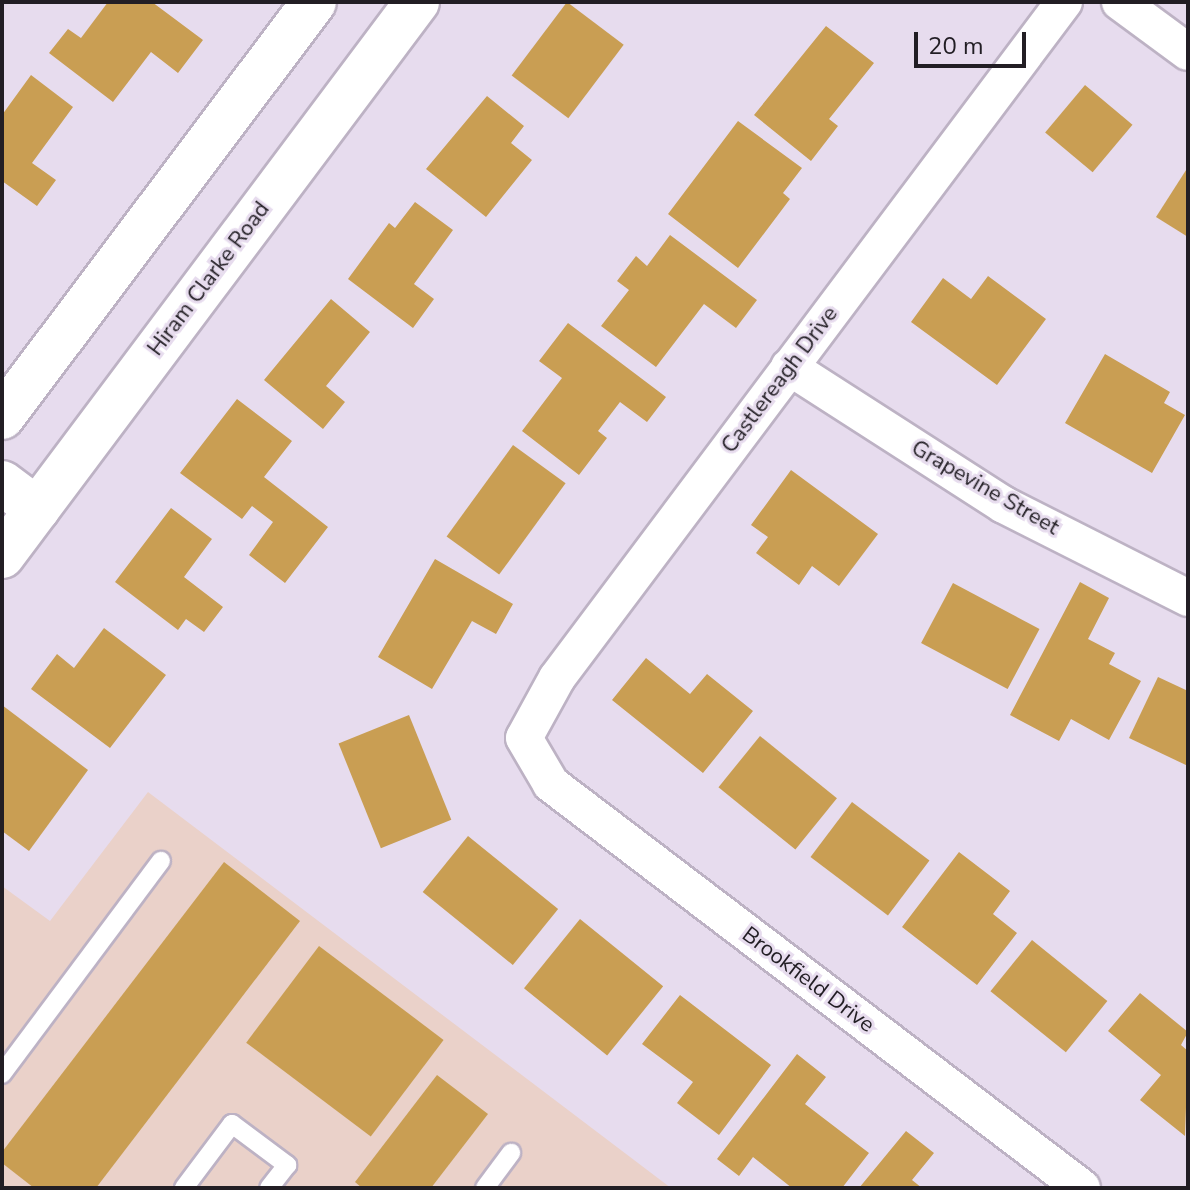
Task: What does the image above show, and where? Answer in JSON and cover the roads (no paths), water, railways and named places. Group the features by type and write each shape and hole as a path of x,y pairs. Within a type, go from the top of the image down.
{"main road":[{"path":"2,417 314,2"},
{"name":"Hiram Clarke Road","path":"2,556 417,2"},
{"path":"2,483 37,509"}],"street":[{"name":"Castlereagh Drive","path":"540,766 524,738 557,678 1064,2"},
{"path":"1120,2 1188,52"},
{"name":"Grapevine Street","path":"789,367 1004,505 1188,598"},
{"name":"Brookfield Drive","path":"540,766 551,784 1082,1188"}],"lane":[{"path":"2,1074 161,861"},
{"path":"184,1188 232,1124 287,1165 269,1188"},
{"path":"485,1188 511,1153"}]}
